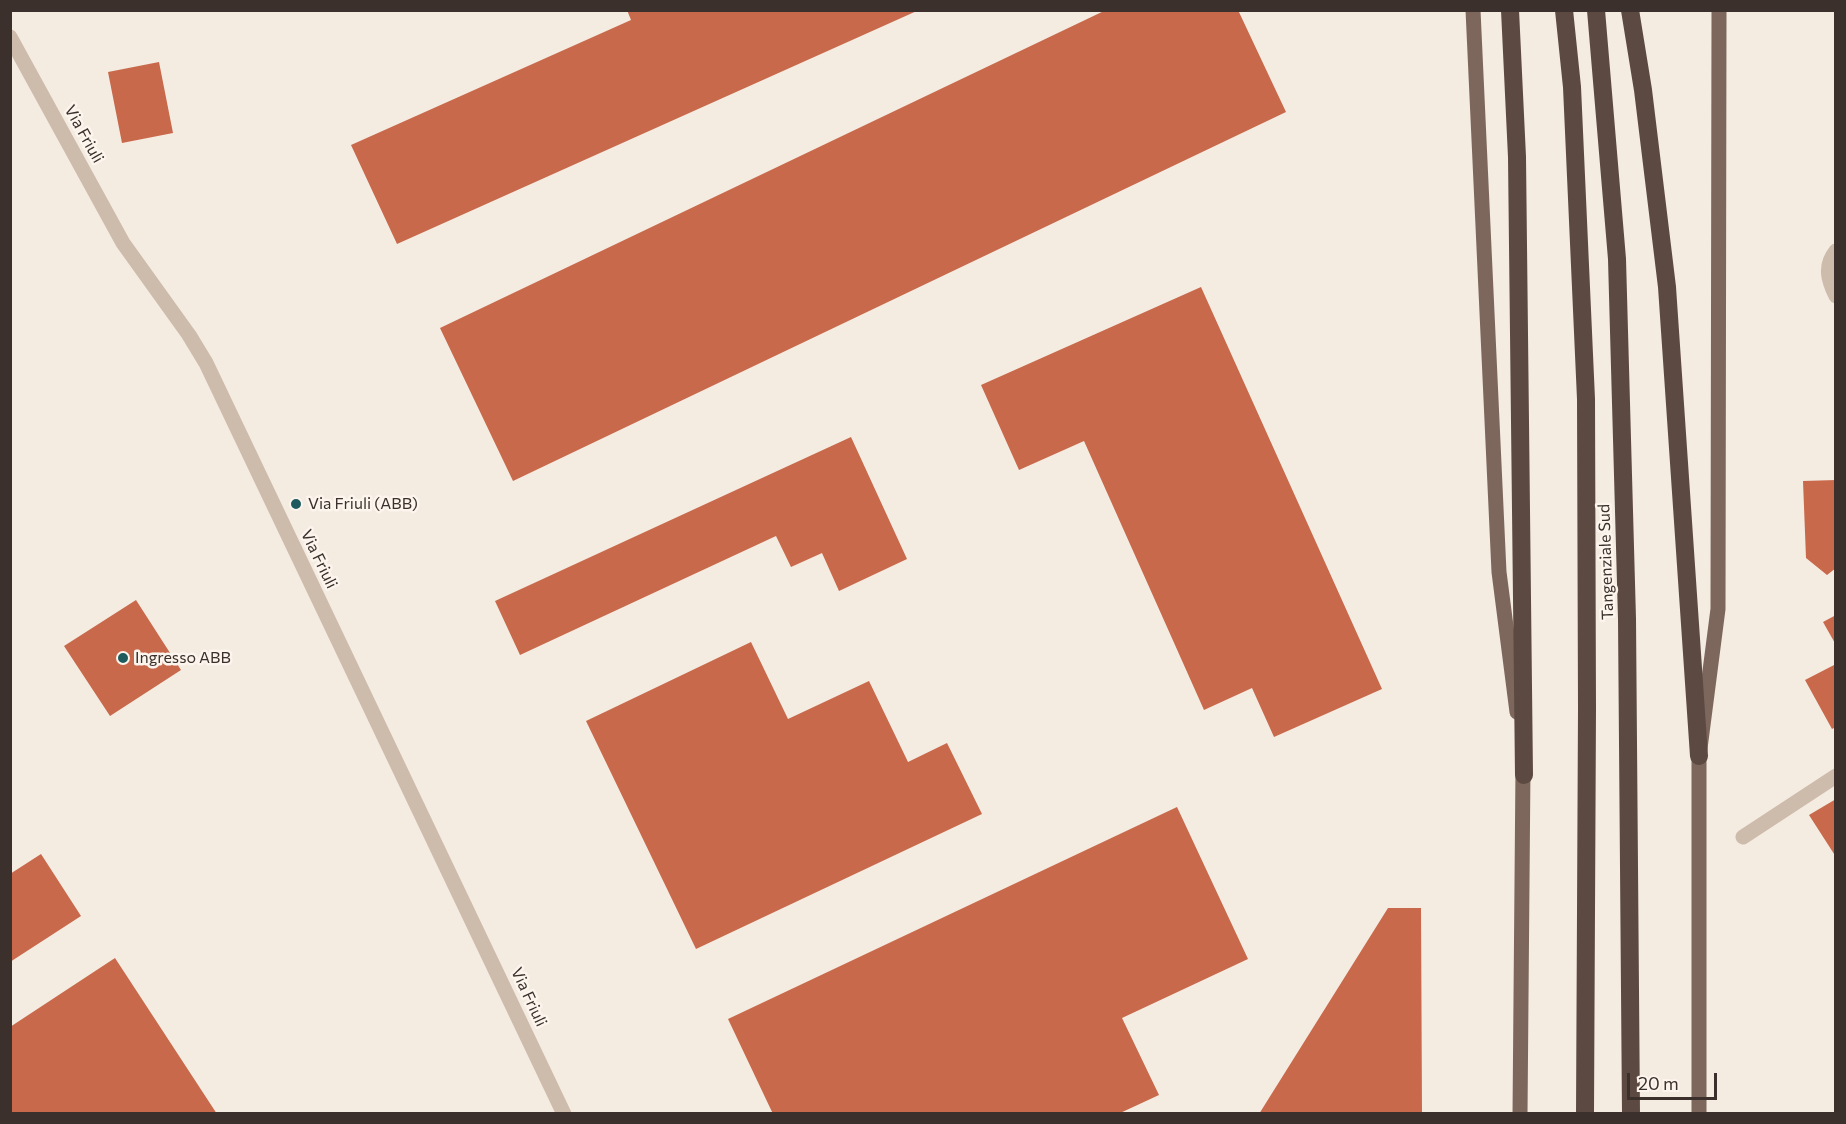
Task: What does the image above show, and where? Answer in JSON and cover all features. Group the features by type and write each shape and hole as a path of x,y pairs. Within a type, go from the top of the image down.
{"highway":[{"path":"1510,10 1517,156 1524,775"},
{"name":"Tangenziale Sud","path":"1564,10 1572,87 1586,399 1585,1113"},
{"name":"Tangenziale Sud","path":"1596,10 1617,270 1627,619 1631,1113"},
{"path":"1630,10 1643,90 1667,286 1700,756"}],"main road":[{"path":"1473,10 1499,572 1524,775 1520,1113"},
{"path":"1699,1113 1700,756 1718,609 1719,10"}],"street":[{"name":"Via Friuli","path":"10,38 123,243 189,335 206,363 564,1113"},
{"path":"1833,255 1828,277 1836,296"},
{"path":"1743,837 1836,776"}],"building":[{"path":"627,10 919,10 397,244 351,145 631,20"},
{"path":"1106,10 1238,10 1286,112 513,481 440,328"},
{"path":"159,62 173,133 122,143 108,72"},
{"path":"1201,287 1382,689 1274,737 1252,688 1204,710 1084,441 1019,470 981,385"},
{"path":"851,437 907,559 839,591 822,553 791,567 776,536 520,655 495,601"},
{"path":"1836,480 1836,568 1827,575 1806,558 1803,481"},
{"name":"Ingresso ABB","path":"136,600 181,670 110,716 64,646"},
{"path":"1836,615 1836,645 1823,622"},
{"path":"751,642 788,719 869,681 908,762 947,743 982,814 696,949 586,721"},
{"path":"1836,664 1836,727 1832,729 1805,680"},
{"path":"1836,799 1836,857 1809,815"},
{"path":"1177,807 1248,959 1122,1018 1159,1095 1118,1114 773,1114 728,1019"},
{"path":"41,854 81,916 10,962 10,874"},
{"path":"1388,908 1421,908 1422,1114 1259,1114"},
{"path":"115,958 217,1114 10,1114 10,1027"}],"place":[{"name":"Via Friuli (ABB)","path":"296,504"},
{"name":"Ingresso ABB","path":"123,658"}]}
